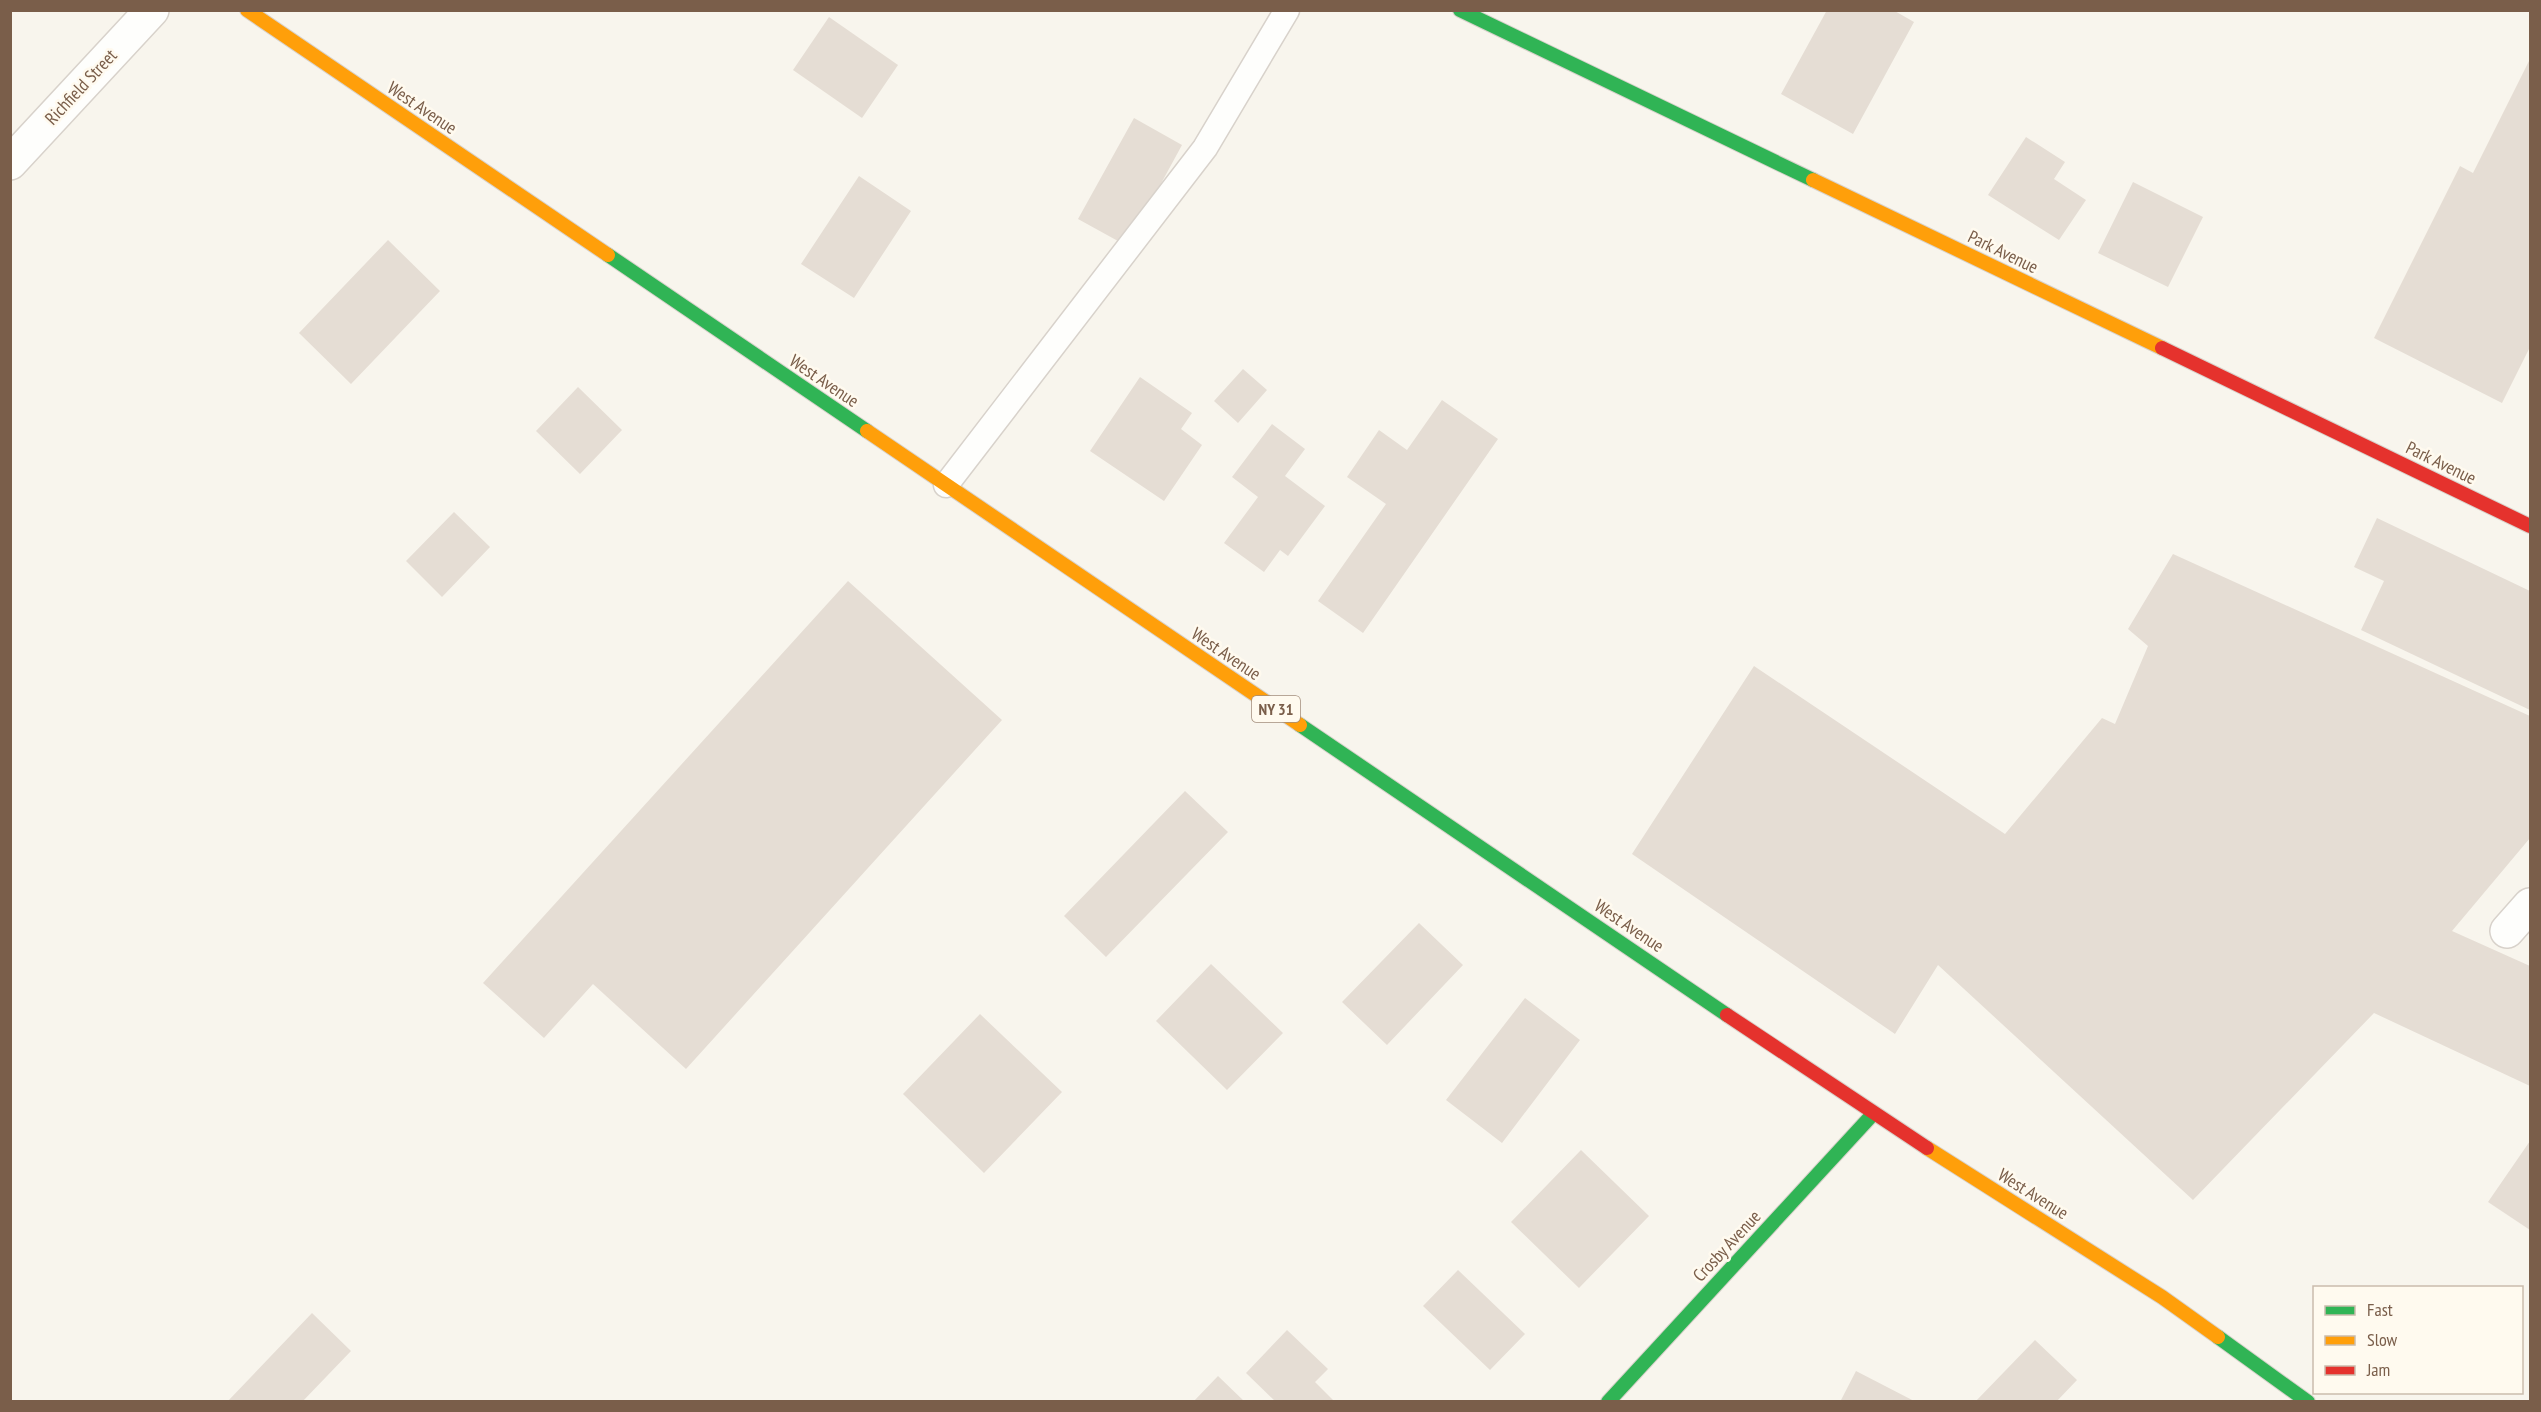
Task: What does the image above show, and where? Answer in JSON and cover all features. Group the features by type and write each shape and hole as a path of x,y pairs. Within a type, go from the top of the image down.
{"main road":[{"name":"West Avenue","path":"247,10 1873,1114 2162,1296 2308,1401"},
{"name":"Park Avenue","path":"1460,10 2530,526"},
{"name":"Crosby Avenue","path":"1608,1401 1873,1114"}],"street":[{"name":"Richfield Street","path":"10,163 152,10"},
{"path":"2507,931 2530,905"}],"lane":[{"path":"946,485 1205,148 1287,10"}],"building":[{"path":"1827,10 1893,10 1914,22 1853,134 1781,94"},
{"path":"829,17 898,65 862,118 793,70"},
{"path":"2530,59 2530,347 2502,403 2374,338 2460,166 2473,173"},
{"path":"1134,118 1182,145 1127,246 1078,219"},
{"path":"2026,137 2065,162 2054,179 2086,200 2059,240 1988,195"},
{"path":"859,176 911,211 854,298 801,264"},
{"path":"2133,182 2203,217 2168,287 2098,253"},
{"path":"388,240 440,291 351,384 299,333"},
{"path":"1243,369 1267,390 1238,423 1214,401"},
{"path":"1140,377 1192,413 1181,429 1202,445 1164,501 1090,451"},
{"path":"578,387 622,430 580,474 536,431"},
{"path":"1442,400 1498,439 1363,633 1318,601 1386,504 1347,477 1379,430 1407,450"},
{"path":"1272,424 1305,449 1285,476 1325,506 1288,556 1280,550 1264,572 1224,543 1258,497 1232,477"},
{"path":"454,512 490,547 442,597 406,561"},
{"path":"2377,518 2530,591 2530,710 2361,630 2384,581 2354,567"},
{"path":"2173,554 2530,716 2530,838 2452,931 2530,966 2530,1086 2374,1013 2193,1200 1938,965 1895,1034 1632,854 1754,666 2005,834 2102,718 2115,724 2148,646 2128,629"},
{"path":"848,581 1002,720 686,1069 593,984 544,1038 483,983"},
{"path":"1185,791 1228,832 1106,957 1064,916"},
{"path":"1419,923 1463,965 1387,1045 1342,1002"},
{"path":"1211,964 1283,1033 1227,1090 1156,1021"},
{"path":"1525,998 1580,1040 1502,1143 1446,1100"},
{"path":"980,1014 1062,1092 984,1173 903,1094"},
{"path":"2530,1141 2530,1230 2488,1202"},
{"path":"1581,1150 1649,1216 1579,1288 1511,1222"},
{"path":"1458,1270 1525,1334 1490,1370 1423,1306"},
{"path":"312,1313 351,1351 302,1402 227,1402"},
{"path":"1287,1330 1328,1369 1315,1382 1335,1402 1276,1402 1246,1373"},
{"path":"2035,1340 2077,1380 2056,1402 1975,1402"},
{"path":"1856,1371 1916,1402 1840,1402"},
{"path":"1218,1376 1245,1402 1193,1402"}],"traffic: fast":[{"path":"1460,10 1813,180"},
{"path":"608,255 867,431"},
{"path":"1300,725 1727,1015"},
{"path":"1608,1402 1873,1114"},
{"path":"2218,1337 2308,1402"}],"traffic: slow":[{"path":"247,10 608,255"},
{"path":"1813,180 2162,348"},
{"path":"867,431 1300,725"},
{"path":"1927,1148 2162,1297 2218,1337"}],"traffic: jam":[{"path":"2162,348 2530,526"},
{"path":"1727,1015 1927,1148"}]}
